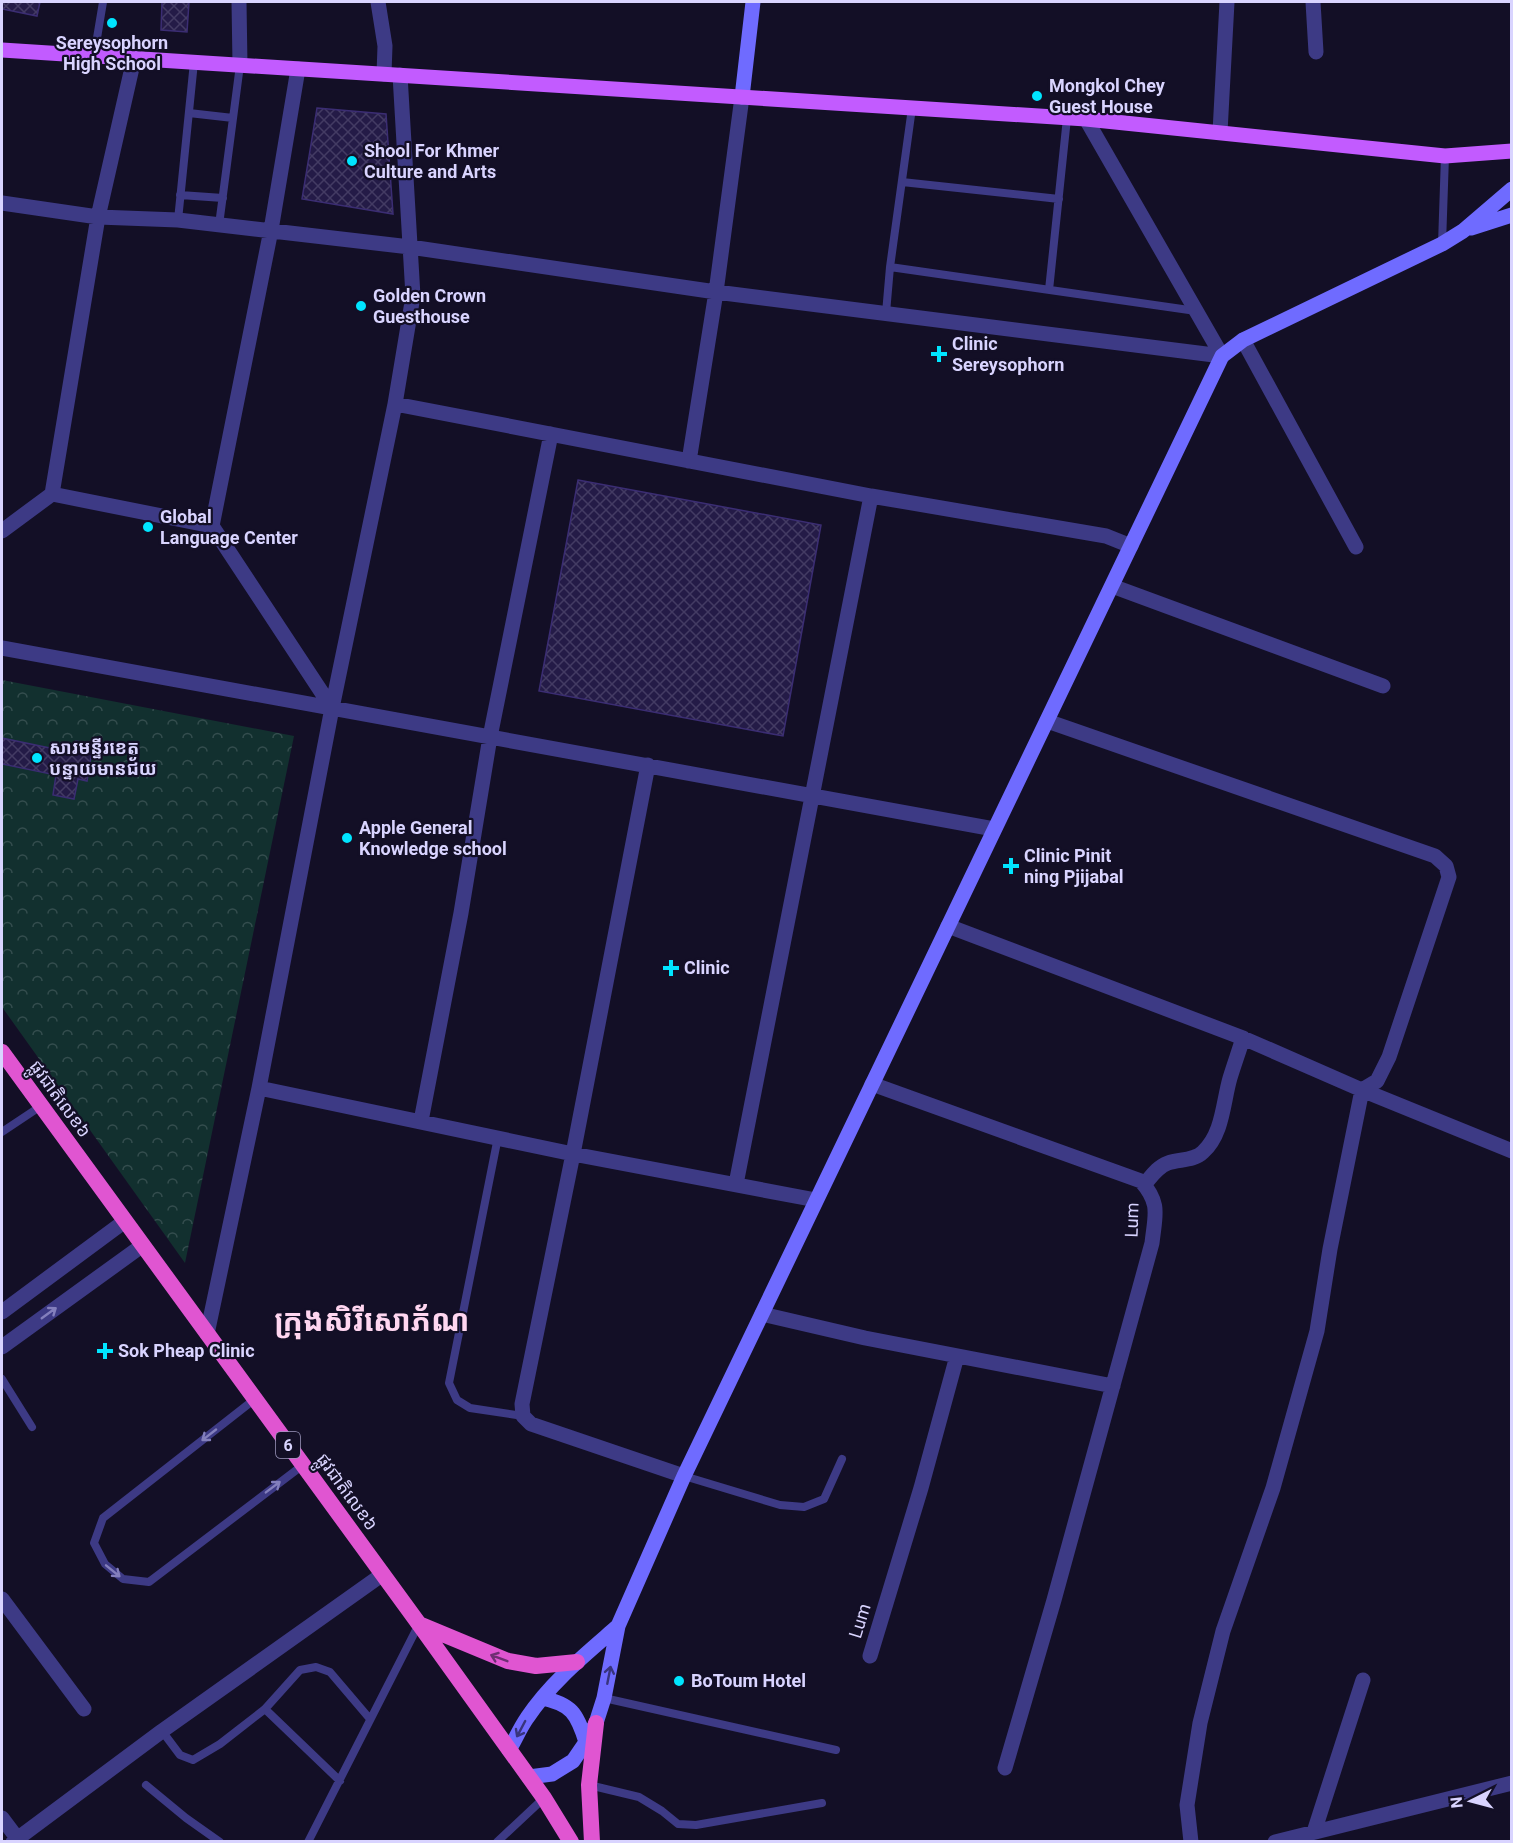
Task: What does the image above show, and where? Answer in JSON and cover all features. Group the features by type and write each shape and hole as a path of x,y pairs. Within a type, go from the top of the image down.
{"highway":[{"name":"ផ្លូវជាតិលេខ៦","path":"2,1052 419,1624 544,1798 571,1842"},
{"path":"419,1624 508,1661 536,1666 577,1662"},
{"path":"592,1842 589,1785 596,1723"}],"main road":[{"path":"742,97 753,2"},
{"path":"2,50 1086,119 1445,156 1512,151"},
{"path":"529,1777 552,1774 573,1761 596,1723 604,1698 618,1626 684,1476 1222,356 1243,340 1442,244 1463,231 1512,189"},
{"path":"1463,231 1512,215"},
{"path":"509,1750 526,1719 542,1698 577,1662 618,1626"},
{"path":"542,1698 560,1702 570,1709 581,1726 586,1742"}],"street":[{"path":"239,2 240,65"},
{"path":"378,2 385,46 384,74"},
{"path":"1220,132 1227,2"},
{"path":"1313,2 1317,52"},
{"path":"2,531 52,494 98,217 134,58"},
{"path":"298,69 271,230 212,526 332,708"},
{"path":"207,1334 259,1088 332,708 395,404 413,296 400,75"},
{"path":"689,461 716,292 742,97"},
{"path":"1086,119 1222,356"},
{"path":"2,203 98,217 178,220 410,247 716,292 1222,356"},
{"path":"1243,340 1356,547"},
{"path":"395,404 871,496 1106,536 1131,546"},
{"path":"421,1121 461,913 490,737 551,434"},
{"path":"52,494 212,526"},
{"path":"736,1184 871,496"},
{"path":"1112,586 1383,686"},
{"path":"2,648 994,829"},
{"path":"1047,721 1435,856 1446,866 1449,877 1389,1057 1377,1081 1362,1090 1330,1249 1317,1330 1274,1488 1223,1631 1200,1723 1187,1805 1191,1842"},
{"path":"648,765 522,1404 523,1416 531,1424 684,1476"},
{"path":"948,926 1244,1038 1362,1090 1512,1150"},
{"path":"1144,1185 1154,1172 1166,1164 1202,1154 1209,1145 1219,1124 1230,1079 1244,1038"},
{"name":"Lum","path":"872,1084 1141,1181 1153,1195 1155,1212 1152,1243 1005,1768"},
{"path":"259,1088 573,1154 816,1200"},
{"path":"2,1312 125,1221"},
{"path":"2,1347 143,1245"},
{"path":"762,1314 865,1338 1113,1386"},
{"name":"Lum","path":"870,1656 921,1488 957,1356"},
{"path":"2,1818 15,1840 162,1731 382,1574"},
{"path":"2,1599 84,1709"},
{"path":"1314,1832 1363,1680"},
{"path":"1275,1842 1512,1783"}],"lane":[{"path":"94,56 103,2"},
{"path":"178,220 194,62"},
{"path":"219,225 240,65"},
{"path":"886,313 890,267 912,108"},
{"path":"189,113 233,118"},
{"path":"1049,290 1067,118"},
{"path":"1442,244 1445,156"},
{"path":"902,182 1059,199"},
{"path":"180,195 223,198"},
{"path":"890,267 1196,311"},
{"path":"2,1132 41,1106"},
{"path":"498,1137 449,1383 457,1400 470,1408 523,1416"},
{"path":"2,1378 32,1427"},
{"path":"255,1399 103,1518 94,1543 105,1564 123,1579 149,1582 303,1465"},
{"path":"684,1476 780,1505 804,1507 824,1499 842,1459"},
{"path":"308,1842 419,1624"},
{"path":"162,1731 180,1755 193,1761 220,1744 265,1709 300,1670 316,1667 330,1672 370,1719"},
{"path":"604,1698 836,1750"},
{"path":"265,1709 340,1781"},
{"path":"146,1785 220,1842"},
{"path":"589,1785 639,1797 678,1824 696,1826 822,1803"},
{"path":"497,1842 544,1798"}],"green space":[{"path":"2,680 294,736 185,1263 2,1007"}],"building":[{"path":"2,2 40,2 37,16 2,9"},
{"path":"162,2 189,2 187,32 161,30"},
{"path":"317,108 386,114 393,214 302,199"},
{"path":"578,480 821,525 783,736 539,691"},
{"path":"2,738 74,753 76,741 93,744 87,781 78,779 74,799 53,795 56,775 2,764"}],"place":[{"name":"Sereysophorn High School","path":"112,23"},
{"name":"Mongkol Chey Guest House","path":"1037,96"},
{"name":"Shool For Khmer Culture and Arts","path":"352,161"},
{"name":"Golden Crown Guesthouse","path":"361,306"},
{"name":"Clinic Sereysophorn","path":"939,354"},
{"name":"Global Language Center","path":"148,527"},
{"name":"សារមន្ទីរខេត្ត បន្ទាយមានជ័យ","path":"37,758"},
{"name":"Apple General Knowledge school","path":"347,838"},
{"name":"Clinic Pinit ning Pjijabal","path":"1011,866"},
{"name":"Clinic","path":"671,968"},
{"name":"Sok Pheap Clinic","path":"105,1351"},
{"name":"BoToum Hotel","path":"679,1681"}],"district":[{"name":"ក្រុងសិរីសោភ័ណ","path":"372,1321"}]}
